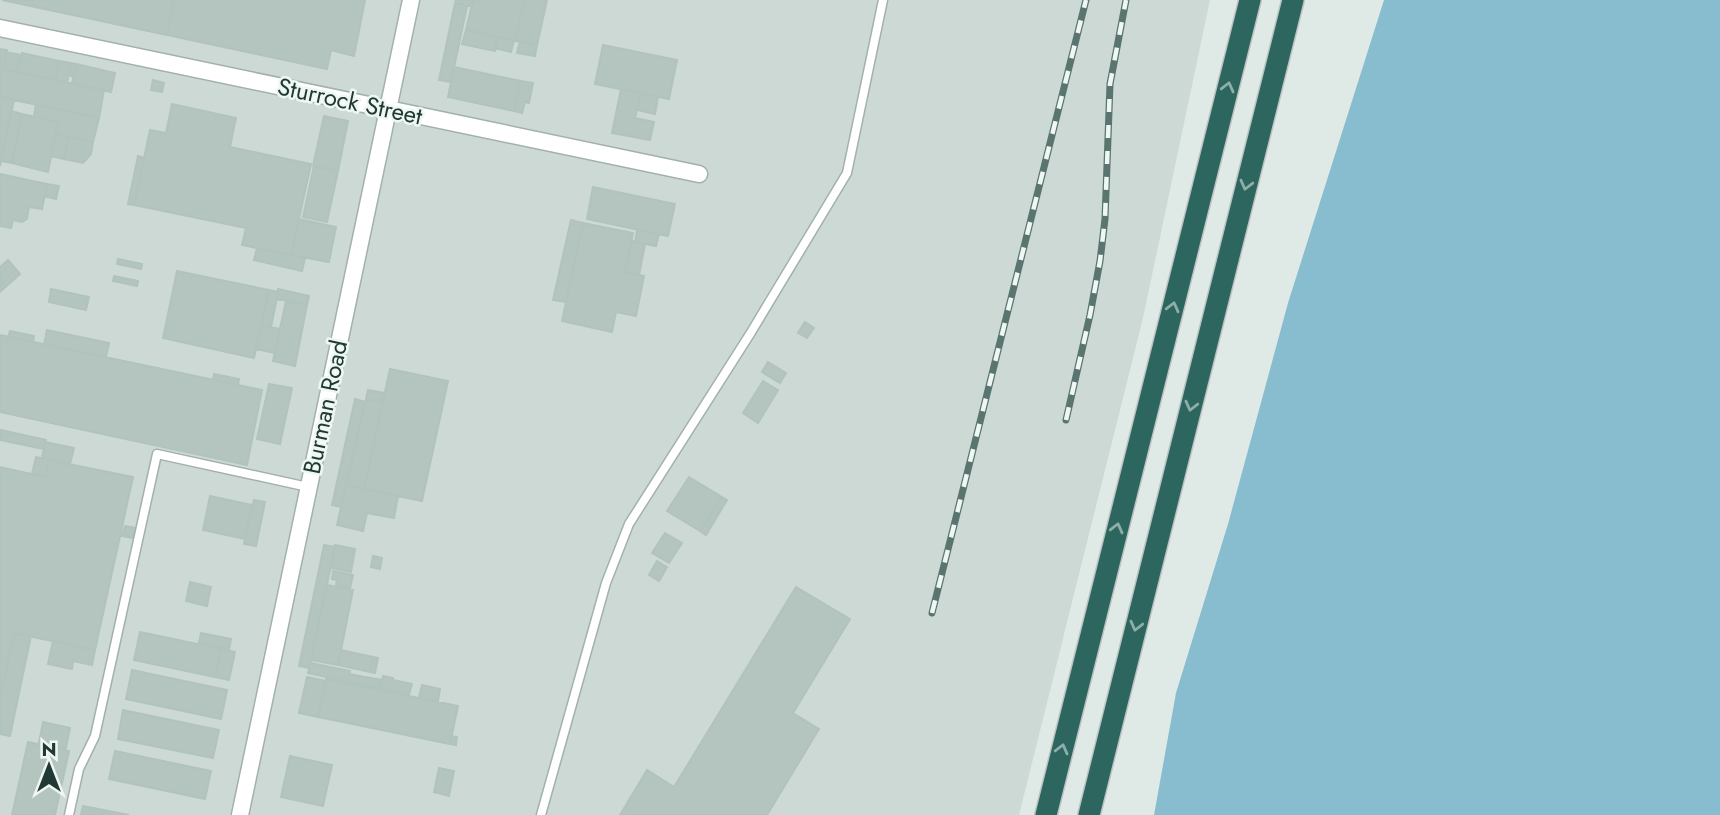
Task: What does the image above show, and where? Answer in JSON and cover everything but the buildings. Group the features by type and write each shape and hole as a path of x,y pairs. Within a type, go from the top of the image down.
{"highway":[{"path":"1046,815 1250,0"},
{"path":"1089,815 1293,0"}],"street":[{"name":"Burman Road","path":"240,815 411,0"},
{"name":"Sturrock Street","path":"0,28 699,174"}],"lane":[{"path":"541,815 606,583 629,524 750,334 847,173 883,0"},
{"path":"69,815 79,769 95,736 157,454 308,487"}],"shaded area":[{"path":"0,0 1210,0 1143,318 1019,815 0,815"}],"water":[{"path":"1384,0 1720,0 1720,815 1154,815 1176,693 1228,524 1288,303"}],"railway":[{"path":"932,613 1086,0"},
{"path":"1066,420 1100,261 1105,219 1110,84 1126,0"}]}
